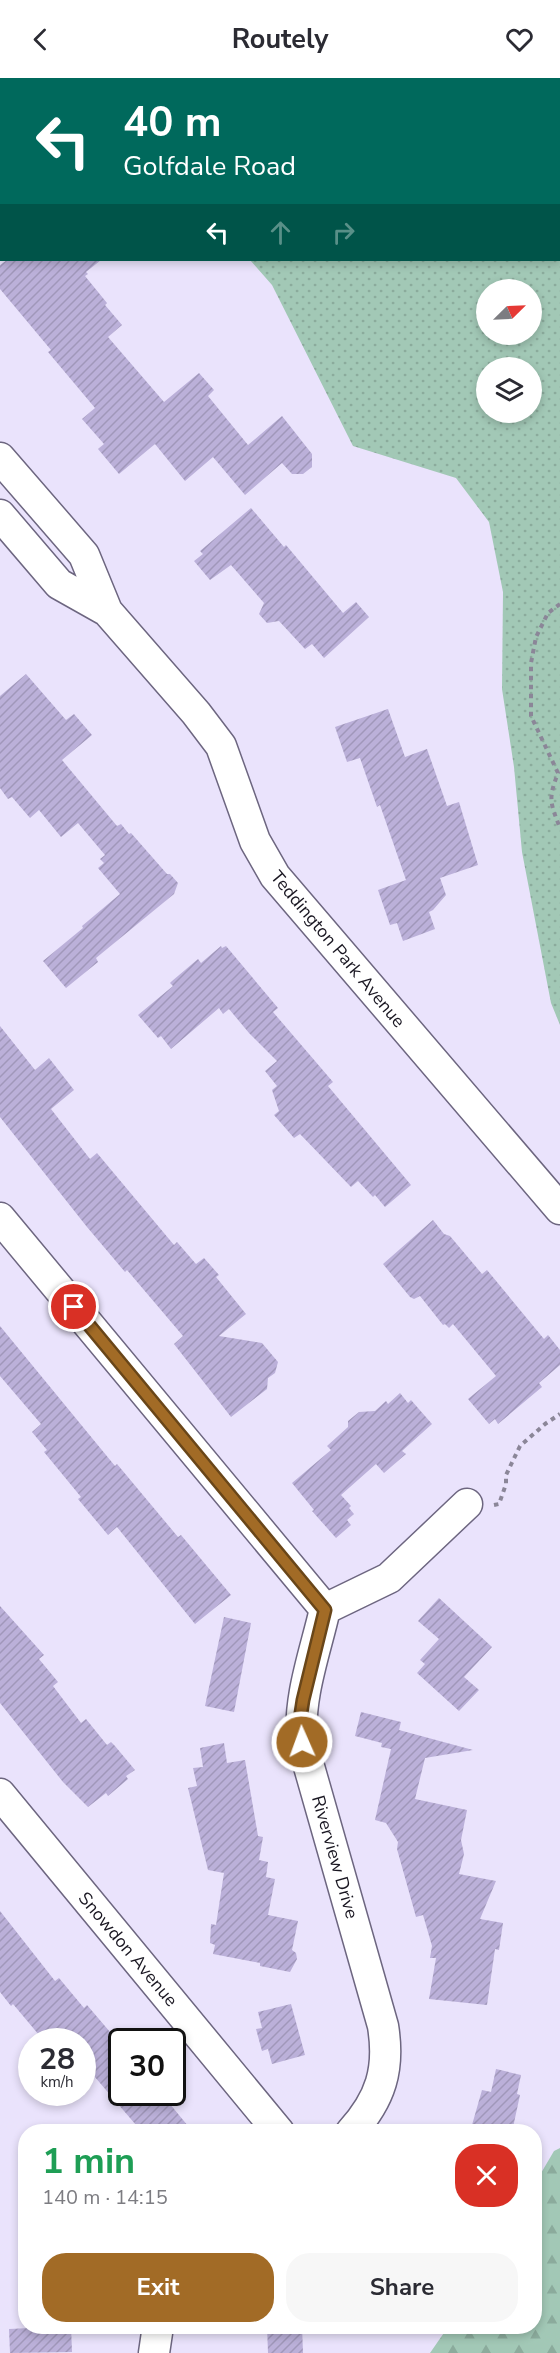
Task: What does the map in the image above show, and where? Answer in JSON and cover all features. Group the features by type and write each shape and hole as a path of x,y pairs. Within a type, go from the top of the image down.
{"street":[{"name":"Teddington Park Avenue","path":"0,458 84,555 108,610 196,713 221,746 255,841 275,876 560,1209"},
{"name":"Teddington Park Avenue","path":"0,515 59,584 108,610"},
{"path":"0,1218 325,1610 389,1578 467,1504"},
{"name":"Riverview Drive","path":"325,1610 302,1704 302,1742 386,2042 386,2068 379,2088 357,2124"},
{"name":"Snowdon Avenue","path":"0,1794 272,2124"},
{"path":"154,2353 157,2334"}],"path":[{"path":"560,604 548,613 544,621 536,638 531,663 531,716 558,773 550,793 560,828"},
{"path":"467,1504 485,1506 499,1504 506,1484 506,1475 520,1446 560,1414"}],"green space":[{"path":"251,261 560,261 560,1025 551,1003 522,852 514,767 502,689 503,592 489,522 456,478 353,446 272,285"},
{"path":"560,2148 560,2353 430,2353 443,2334 542,2334 542,2171 554,2151"}],"building":[{"path":"6,261 100,261 86,272 88,274 85,276 122,325 108,337 164,402 199,373 214,390 208,396 248,445 282,416 312,454 312,467 303,474 292,474 282,463 245,495 213,457 185,481 155,444 119,474 98,449 104,444 82,419 95,408 0,289 0,265"},
{"path":"251,508 284,547 286,545 343,613 356,602 369,617 324,658 312,644 305,649 279,621 267,623 259,614 264,603 231,565 210,580 194,561 203,554 200,551"},
{"path":"26,674 66,720 74,714 92,735 62,760 117,826 121,824 129,834 131,833 167,874 170,874 178,883 174,894 96,958 98,962 66,988 43,961 120,894 98,868 104,863 100,859 105,855 78,823 61,837 39,810 30,818 12,797 8,799 0,788 0,696"},
{"path":"388,709 405,757 427,749 447,806 459,802 478,865 440,878 446,895 429,912 435,929 403,941 397,923 390,925 378,890 406,880 380,805 377,807 360,758 347,762 335,727"},
{"path":"221,946 222,948 226,946 278,1008 273,1012 333,1082 328,1086 411,1185 385,1207 358,1181 351,1187 300,1134 294,1138 274,1115 279,1111 272,1090 277,1086 265,1071 277,1061 229,1009 223,1014 219,1008 171,1049 161,1036 158,1038 138,1015 173,986 170,983 198,959 201,963"},
{"path":"0,1026 35,1070 49,1058 74,1090 51,1109 90,1159 97,1153 174,1245 177,1242 196,1264 204,1258 219,1275 216,1277 246,1314 219,1336 262,1343 278,1362 275,1373 268,1378 267,1389 231,1417 174,1344 183,1336 87,1227 0,1117"},
{"path":"433,1220 444,1234 450,1236 482,1274 487,1270 544,1339 548,1335 560,1350 560,1365 539,1383 542,1387 498,1424 495,1419 489,1424 468,1399 496,1376 453,1324 449,1328 443,1325 420,1296 414,1299 410,1297 383,1264"},
{"path":"0,1326 115,1466 117,1464 178,1537 181,1535 231,1595 195,1624 117,1527 108,1535 78,1499 81,1497 44,1452 47,1450 32,1432 41,1424 0,1376"},
{"path":"400,1393 408,1403 411,1400 432,1424 402,1451 406,1454 384,1473 376,1464 341,1495 351,1506 349,1508 354,1514 347,1520 351,1525 336,1538 312,1511 314,1510 292,1483 331,1450 327,1446 348,1427 348,1421 359,1412 375,1411 386,1401 388,1404"},
{"path":"439,1598 492,1647 464,1677 479,1690 459,1711 417,1673 425,1664 420,1660 439,1639 418,1621"},
{"path":"0,1606 44,1655 39,1659 58,1682 53,1686 81,1723 86,1719 107,1745 111,1742 135,1770 126,1776 128,1779 108,1796 106,1793 88,1807 63,1782 0,1703"},
{"path":"224,1617 251,1623 234,1712 205,1706"},
{"path":"361,1712 401,1722 399,1730 473,1750 425,1758 415,1799 467,1810 461,1840 464,1854 459,1874 496,1881 480,1919 503,1923 499,1950 495,1949 487,2005 429,1999 436,1958 430,1958 432,1946 423,1915 416,1917 397,1849 398,1842 386,1823 375,1820 391,1749 381,1747 382,1743 355,1736"},
{"path":"224,1743 227,1763 245,1760 258,1836 263,1837 259,1860 268,1862 266,1877 275,1879 268,1915 298,1921 292,1950 296,1953 297,1959 290,1972 260,1966 260,1963 213,1954 215,1945 210,1943 211,1924 216,1925 224,1873 208,1870 188,1788 197,1786 193,1768 203,1767 200,1748"},
{"path":"0,1911 55,1981 59,1978 84,2008 87,2005 108,2030 108,2092 96,2078 96,2028 33,2028 13,2004 11,2006 0,1992"},
{"path":"291,2004 305,2055 272,2064 268,2049 262,2051 256,2029 262,2028 258,2012"},
{"path":"496,2069 521,2075 517,2094 520,2095 514,2124 472,2124 482,2090 491,2092"},
{"path":"120,2106 172,2106 186,2124 135,2124"},
{"path":"9,2329 18,2329 18,2334 71,2334 72,2352 10,2353"},
{"path":"267,2334 302,2334 303,2353 268,2353"}],"route":[{"path":"74,1307 325,1610 305,1687 301,1713 302,1742"}]}
